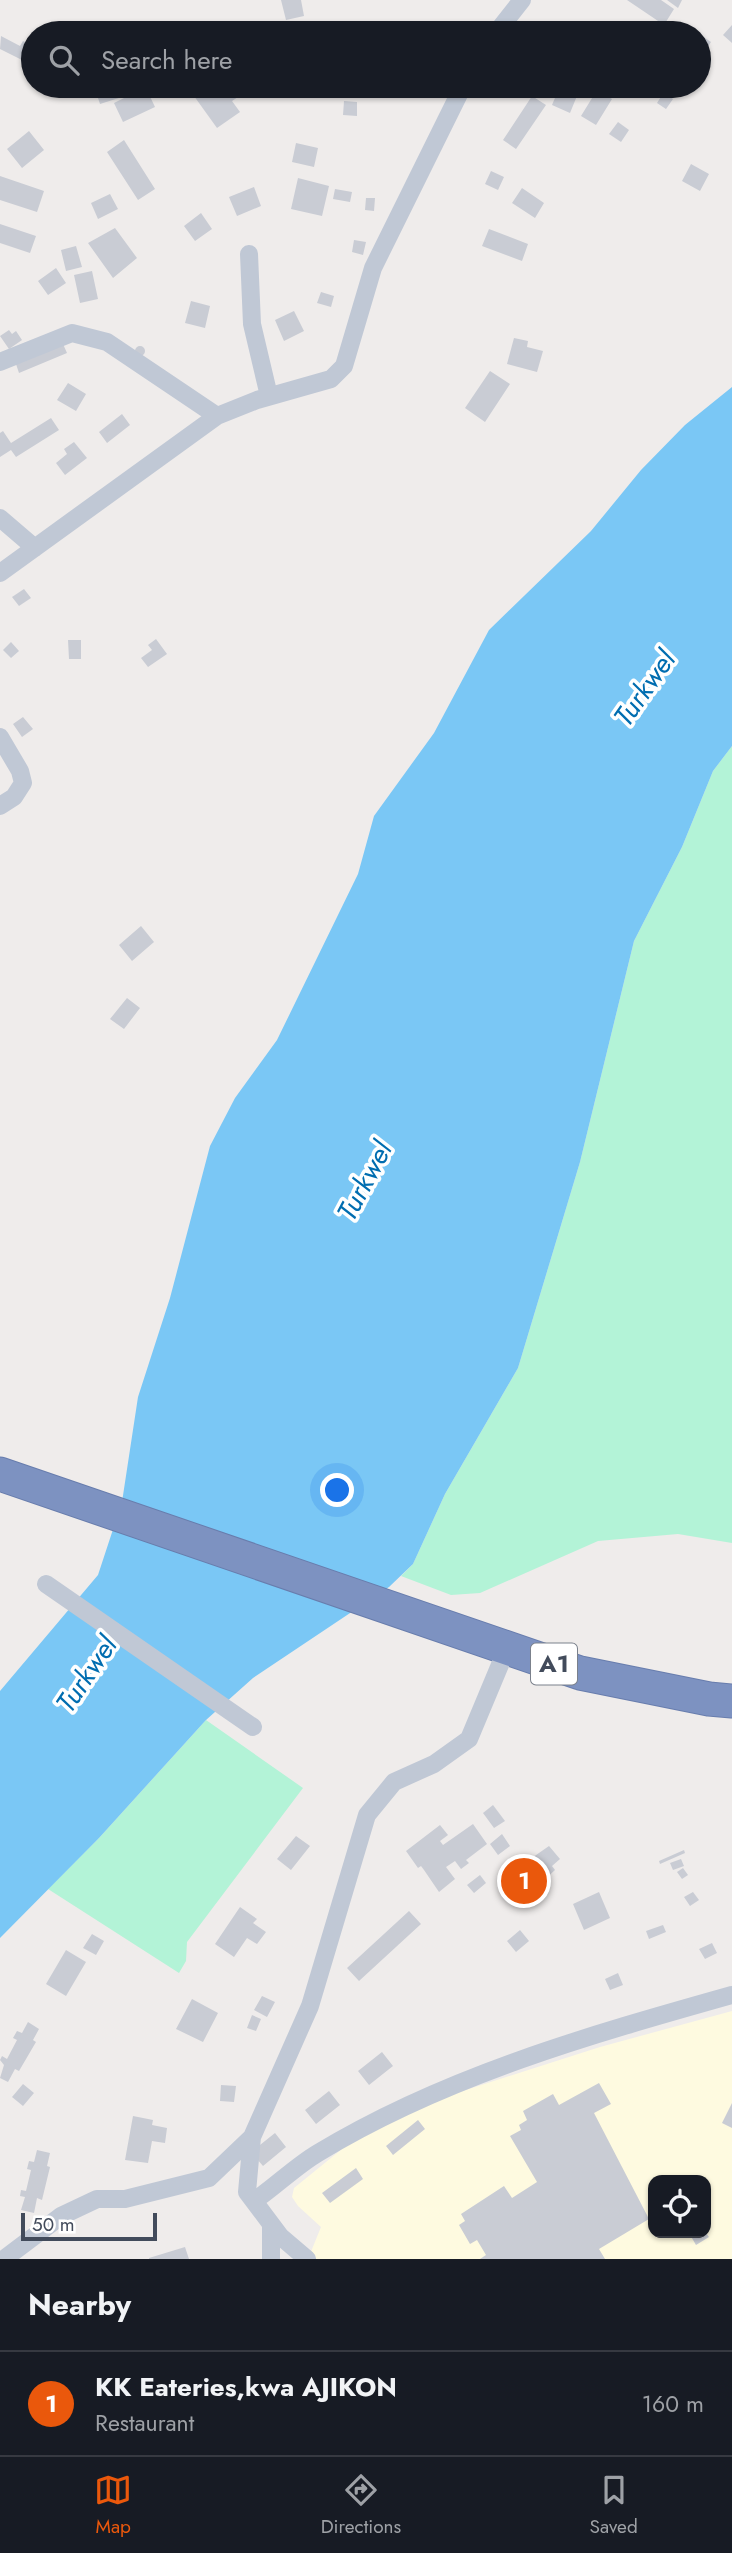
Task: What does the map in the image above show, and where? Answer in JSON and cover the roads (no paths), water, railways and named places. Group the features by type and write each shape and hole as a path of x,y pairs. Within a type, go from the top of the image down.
{"highway":[{"name":"A1","path":"0,1474 580,1673 709,1699 732,1700"}],"street":[{"path":"505,21 522,0"},
{"path":"0,573 217,416 269,396 331,379 344,366 373,268 457,98"},
{"path":"248,254 252,324 269,396"},
{"path":"0,362 72,333 107,342 217,416"},
{"path":"0,518 35,548"},
{"path":"0,737 20,771 23,783 14,797 0,806"},
{"path":"46,1584 253,1727"},
{"path":"307,2259 279,2236 247,2192 251,2137 310,2006 367,1815 394,1782 434,1764 469,1739 507,1648"},
{"path":"254,2201 316,2154 465,2081 527,2057 732,1996"},
{"path":"4,2259 61,2216 97,2199 125,2199 209,2178 251,2137"},
{"path":"271,2224 271,2259"}],"water":[{"name":"Turkwel","path":"732,387 732,746 713,771 682,847 634,941 580,1162 518,1368 445,1494 413,1564 389,1587 253,1678 206,1720 99,1838 0,1938 0,1691 98,1575 122,1502 138,1397 170,1298 210,1146 235,1098 277,1040 358,874 374,816 434,733 489,630 591,531 641,470 685,425"}],"place":[{"name":"KK Eateries,kwa AJIKON","path":"524,1881"}]}
